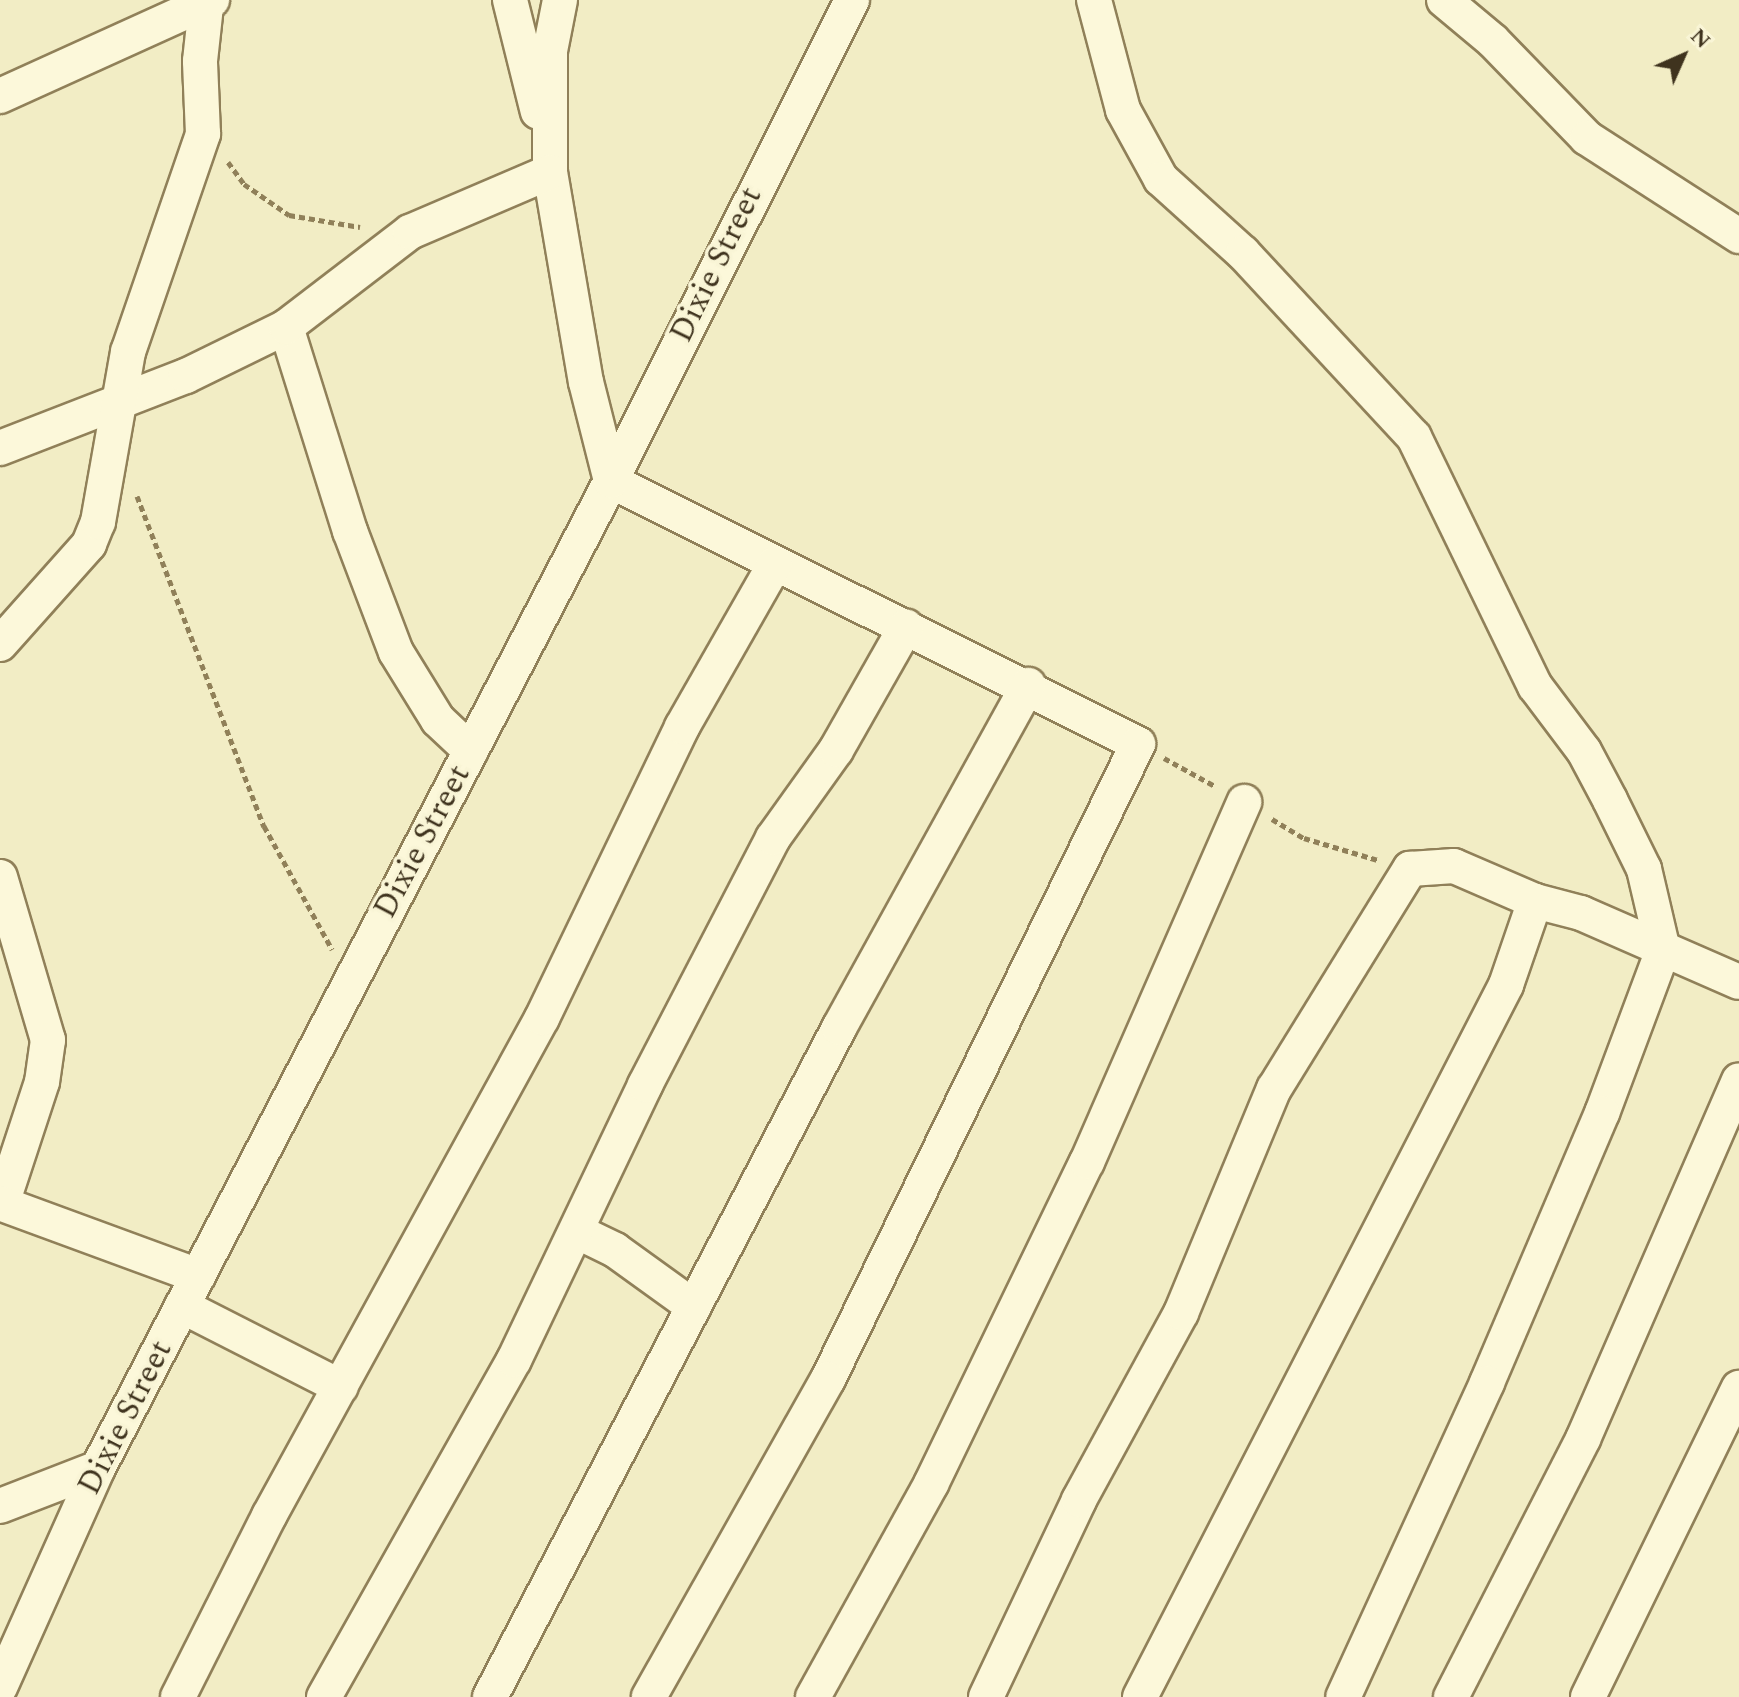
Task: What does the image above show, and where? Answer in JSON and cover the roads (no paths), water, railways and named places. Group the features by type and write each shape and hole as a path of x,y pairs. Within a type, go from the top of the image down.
{"street":[{"path":"510,0 550,155 586,382 611,481 775,564 1028,685 1138,744 815,1406 649,1697"},
{"path":"550,155 550,51 560,0"},
{"name":"Dixie Street","path":"2,1677 98,1468 611,481 852,0"},
{"path":"1094,0 1123,110 1161,179 1243,253 1414,437 1535,686 1584,751 1644,869 1663,950 1602,1113 1493,1369 1343,1697"},
{"path":"1444,0 1493,41 1587,138 1739,236"},
{"path":"0,96 209,3"},
{"path":"0,644 89,544 104,503 118,402 142,304 203,134 200,61 209,3"},
{"path":"0,448 118,402 286,327 410,232 550,155"},
{"path":"286,327 350,531 396,652 438,720 471,751"},
{"path":"178,1697 262,1529 542,1018 675,739 775,564"},
{"path":"324,1697 514,1360 578,1232 645,1085 773,838 836,750 906,627"},
{"path":"490,1697 839,1028 1028,685"},
{"path":"813,1697 931,1484 1087,1162 1244,802"},
{"path":"986,1697 1079,1500 1181,1313 1274,1089 1410,869 1454,866 1535,901 1581,913 1739,982"},
{"path":"0,877 48,1040 42,1082 1,1203 198,1276"},
{"path":"1140,1697 1506,985 1535,901"},
{"path":"1451,1697 1583,1439 1739,1080"},
{"path":"578,1232 615,1250 694,1307"},
{"path":"182,1306 341,1387"},
{"path":"1588,1697 1739,1388"},
{"path":"0,1506 98,1468"}]}
